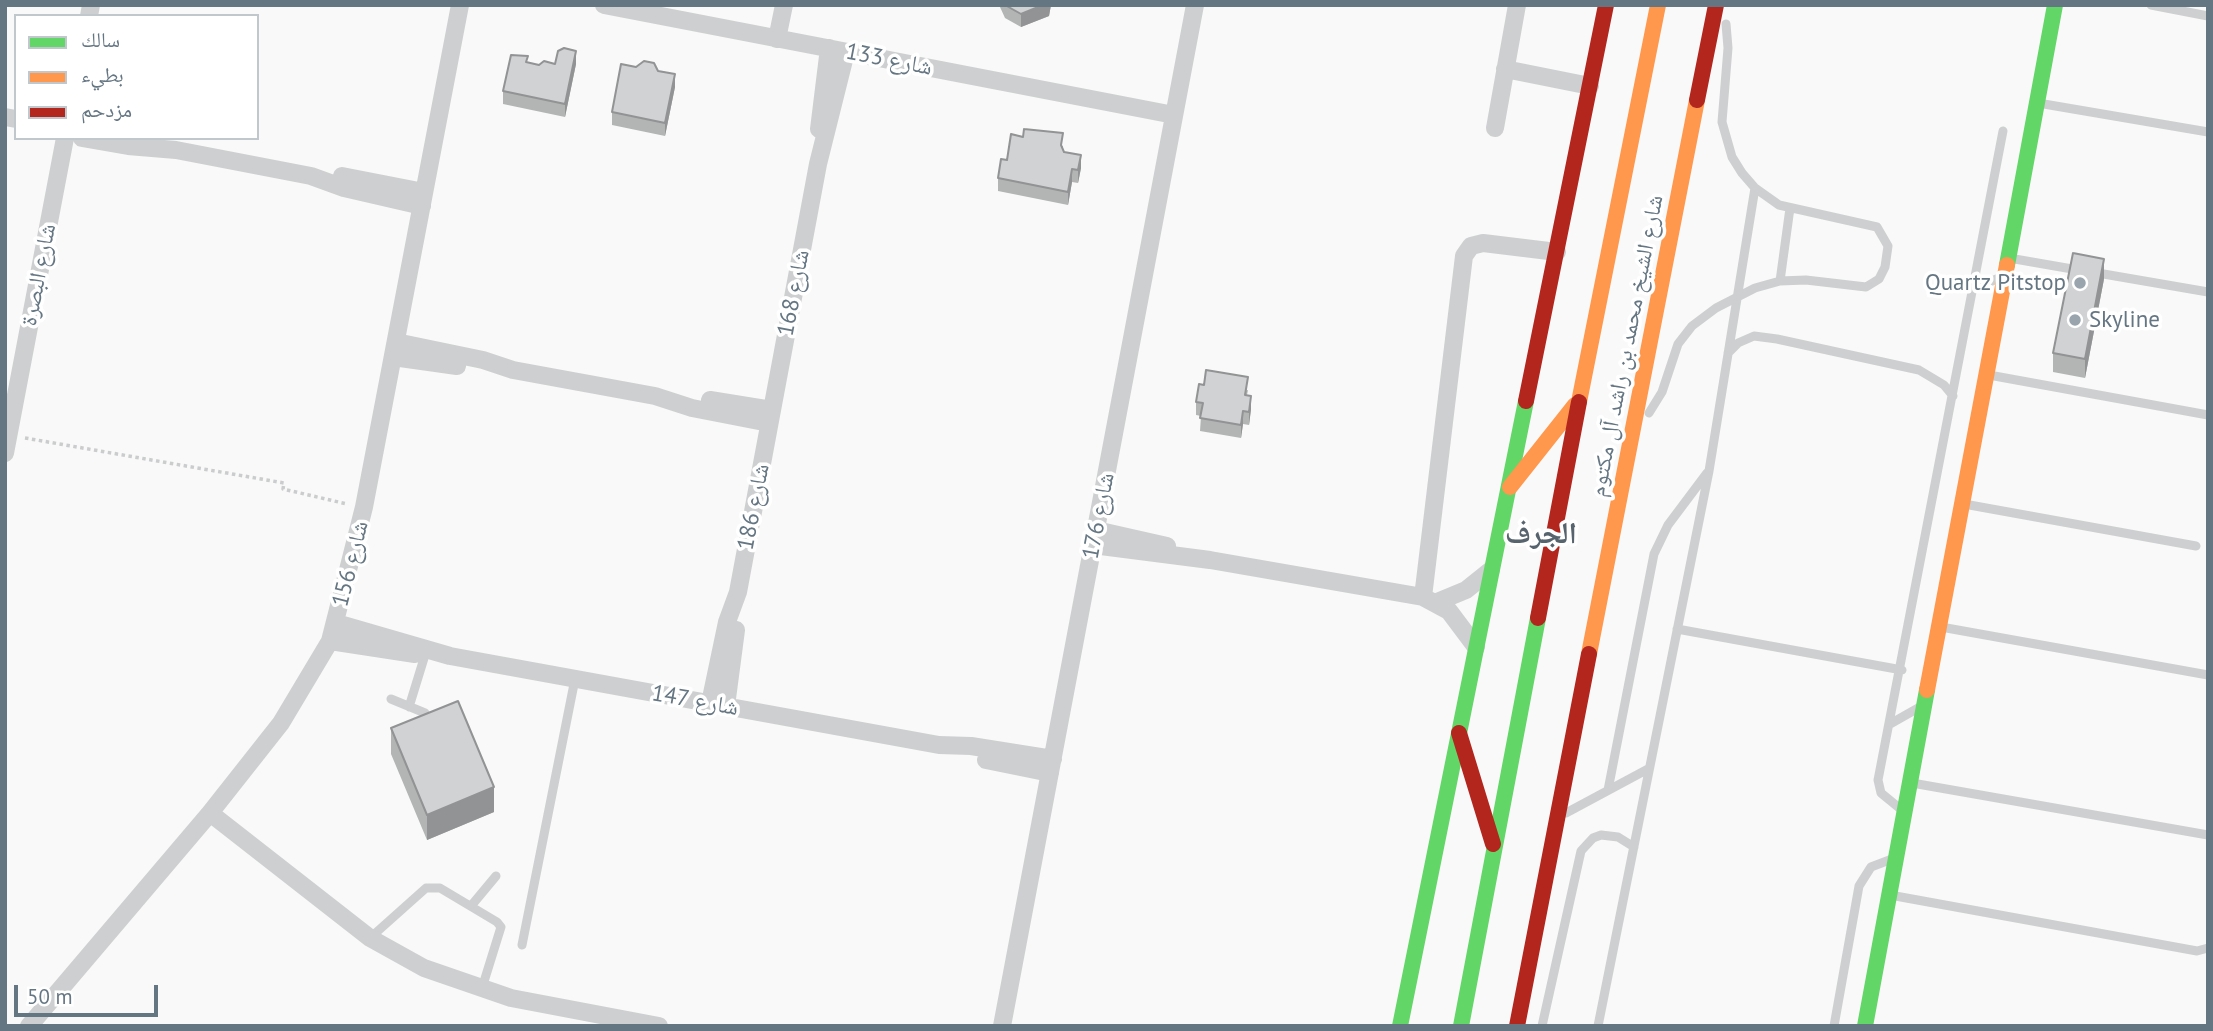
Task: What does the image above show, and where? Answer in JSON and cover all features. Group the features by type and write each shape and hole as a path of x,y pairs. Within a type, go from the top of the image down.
{"main road":[{"path":"1400,1026 1606,5"},
{"name":"شارع الشيخ محمد بن راشد آل مكتوم","path":"1461,1026 1579,401 1658,5"},
{"name":"شارع الشيخ محمد بن راشد آل مكتوم","path":"1517,1026 1716,5"},
{"path":"1867,1025 2054,5"},
{"path":"1510,487 1579,401"},
{"path":"1459,733 1495,850"}],"street":[{"name":"شارع 156","path":"29,1026 210,813 287,715 330,641 364,507 460,5"},
{"name":"شارع 133","path":"604,5 1174,115"},
{"path":"777,39 784,5"},
{"name":"شارع 176","path":"1002,1026 1195,5"},
{"path":"1495,128 1517,5"},
{"name":"شارع 168","path":"771,416 838,50"},
{"path":"1505,69 1591,86"},
{"name":"شارع البصرة","path":"7,444 65,140"},
{"path":"94,140 176,150 311,176 344,188 423,199"},
{"path":"148,140 176,150"},
{"path":"1430,599 1464,256 1471,246 1483,243 1557,251"},
{"path":"394,349 479,369 513,370 654,396 692,408 771,416"},
{"name":"شارع 186","path":"718,705 727,622 738,592 771,416"},
{"path":"1094,538 1430,599 1466,590 1491,570"},
{"path":"1430,599 1460,621 1476,647"},
{"name":"شارع 147","path":"336,623 450,656 939,745 969,756 1051,766"},
{"name":"شارع 147","path":"330,641 425,655 450,656"},
{"path":"210,813 370,938 424,968 481,990 659,1026"}],"lane":[{"path":"1635,426 1657,402 1673,352 1683,335 1705,315 1736,296 1780,281 1806,280 1866,287 1883,273 1887,254 1886,239 1870,223 1790,208 1769,200 1755,188 1732,157 1722,122 1728,48 1722,5"},
{"path":"2151,5 2208,16"},
{"path":"2036,102 2208,132"},
{"path":"1905,812 1881,793 1878,780 1902,670 2003,131"},
{"path":"1598,1026 1709,471 1755,188"},
{"path":"1780,281 1790,208"},
{"path":"2008,258 2208,292"},
{"path":"1973,289 2004,276"},
{"path":"1727,355 1738,343 1754,336 1777,339 1919,370 1944,385 1953,396"},
{"path":"1986,374 2208,415"},
{"path":"1608,790 1654,554 1668,525 1709,471"},
{"path":"1962,504 2196,547"},
{"path":"1939,627 2208,675"},
{"path":"1677,629 1902,670"},
{"path":"409,707 425,655"},
{"path":"522,945 575,679"},
{"path":"391,699 425,713"},
{"path":"1890,724 1925,705"},
{"path":"1558,817 1648,769"},
{"path":"1910,782 2208,835"},
{"path":"1542,1026 1581,851 1593,838 1601,835 1618,837 1634,847"},
{"path":"1834,1026 1862,879 1871,867 1896,857"},
{"path":"471,906 496,876"},
{"path":"370,938 426,888 440,888 497,922 501,931 481,990"},
{"path":"1889,895 2197,951 2208,948"}],"path":[{"path":"7,444 142,456 284,483 283,489 364,507"}],"building":[{"path":"1005,5 1043,5 1021,14"},
{"path":"564,48 576,51 565,104 503,91 511,55 528,56 526,62 539,65 544,61 555,64 558,51"},
{"path":"644,61 654,63 658,71 675,74 665,123 612,112 621,64 636,67"},
{"path":"1024,129 1063,133 1061,145 1064,152 1081,155 1078,170 1072,169 1068,192 998,178 1001,159 1007,160 1011,134 1023,137"},
{"path":"2073,253 2104,259 2085,359 2053,353"},
{"path":"1206,370 1248,377 1245,395 1251,396 1249,412 1243,411 1241,425 1200,418 1203,403 1196,402 1199,384 1204,385"},
{"path":"458,701 494,787 427,815 391,728"}],"traffic: fast":[{"path":"2007,265 2055,5"},
{"path":"1400,1026 1526,401"},
{"path":"1461,1026 1538,618"},
{"path":"1865,1026 1927,690"}],"traffic: slow":[{"path":"1579,402 1658,5"},
{"path":"1589,654 1697,100"},
{"path":"1927,690 2007,265"},
{"path":"1510,487 1575,405"}],"traffic: jam":[{"path":"1526,401 1606,5"},
{"path":"1697,100 1716,5"},
{"path":"1538,618 1579,402"},
{"path":"1517,1026 1589,654"},
{"path":"1459,733 1493,844"}],"place":[{"name":"Quartz Pitstop","path":"2080,283"},
{"name":"Skyline","path":"2075,320"}],"district":[{"name":"الجرف","path":"1541,534"}]}
